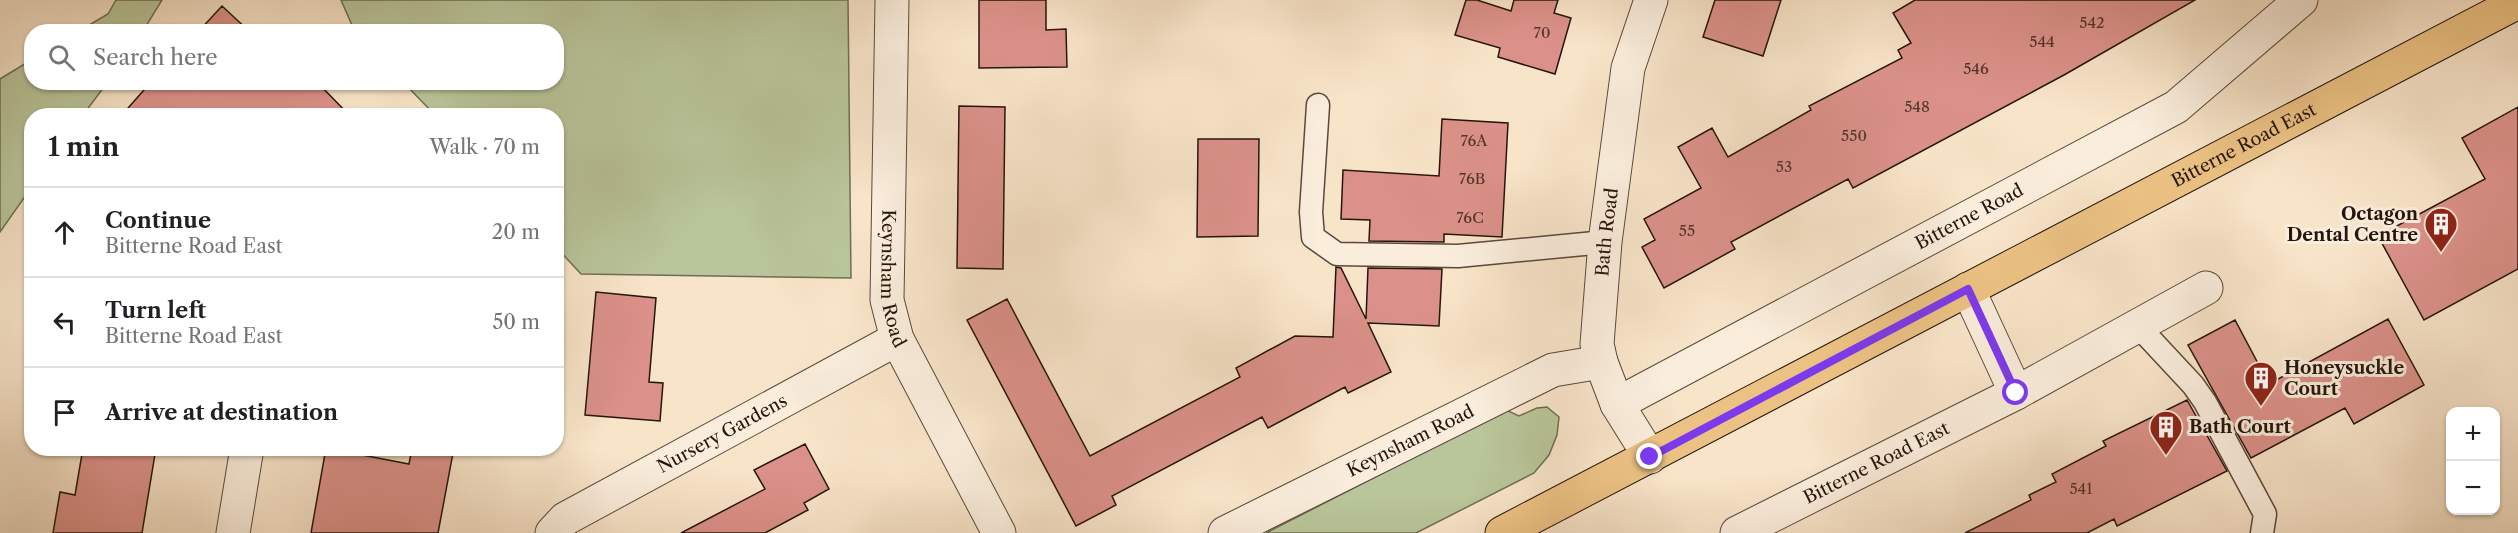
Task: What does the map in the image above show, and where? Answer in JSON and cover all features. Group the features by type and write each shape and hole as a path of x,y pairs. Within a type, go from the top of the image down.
{"main road":[{"name":"Bitterne Road East","path":"1502,533 2518,2"}],"street":[{"name":"Keynsham Road","path":"892,0 887,300 897,339 999,533"},
{"name":"Bath Road","path":"1650,457 1617,404 1601,362 1597,344 1605,243 1628,68 1651,0"},
{"name":"Bitterne Road","path":"1617,404 2176,107 2301,0"},
{"name":"Bitterne Road East","path":"1737,533 2016,393 2206,288"},
{"path":"1968,289 2016,393"},
{"name":"Nursery Gardens","path":"552,533 565,519 897,339"},
{"name":"Keynsham Road","path":"1225,533 1553,370 1601,362"},
{"path":"233,533 246,456"}],"lane":[{"path":"1318,105 1311,212 1313,237 1337,254 1458,256 1605,243"},
{"path":"2138,326 2193,385 2205,402 2265,514 2262,533"}],"green space":[{"path":"116,0 162,0 147,24 91,24 108,14"},
{"path":"341,0 848,0 851,278 581,274 564,256 564,108 428,108 411,90 564,90 564,24 352,24"},
{"path":"24,64 24,90 102,90 88,108 24,108 24,198 0,232 0,79"},
{"path":"1547,407 1559,417 1557,435 1549,455 1534,473 1416,533 1266,533 1506,410 1519,416 1537,408"}],"building":[{"path":"979,0 1046,0 1046,30 1066,29 1067,67 979,68"},
{"path":"1466,0 1477,0 1511,11 1514,0 1558,0 1554,13 1571,18 1555,74 1498,57 1500,48 1455,35"},
{"path":"1715,0 1781,0 1763,56 1703,37"},
{"path":"1915,0 2195,0 2064,75 1853,188 1848,179 1731,242 1735,249 1664,288 1642,247 1655,240 1644,219 1701,188 1678,147 1712,128 1728,157 1811,110 1809,106 1902,58 1898,50 1911,43 1893,13"},
{"path":"222,6 241,24 205,24"},
{"path":"144,90 325,90 342,108 128,108"},
{"path":"959,106 1005,107 1003,269 957,268"},
{"path":"2518,107 2518,269 2424,320 2378,236 2485,179 2462,138"},
{"path":"1442,119 1508,123 1502,237 1444,234 1444,242 1369,241 1370,220 1341,219 1343,170 1439,176"},
{"path":"1198,139 1259,139 1258,236 1197,237"},
{"path":"1336,267 1341,268 1366,319 1368,268 1442,269 1439,326 1368,323 1391,372 1348,393 1345,387 1268,428 1262,417 1112,496 1116,505 1076,526 967,320 1007,299 1090,456 1240,377 1236,368 1295,336 1333,337"},
{"path":"596,292 656,298 649,382 663,383 660,421 585,415"},
{"path":"2388,319 2424,385 2354,424 2345,408 2251,458 2188,345 2235,320 2269,384"},
{"path":"2187,400 2227,471 2117,526 2114,519 2087,533 1965,533 2031,500 2029,495 2056,482 2052,474 2106,446 2103,441"},
{"path":"805,444 829,489 804,503 808,510 765,533 681,533 765,489 754,470"},
{"path":"82,456 155,456 142,533 53,533 60,492 75,495"},
{"path":"325,456 368,456 409,464 410,456 452,456 438,533 311,533"}],"place":[{"name":"Octagon Dental Centre","path":"2441,253"},
{"name":"Honeysuckle Court","path":"2261,407"},
{"name":"Bath Court","path":"2166,456"}],"route":[{"path":"1650,457 1968,289 2016,393"}]}
